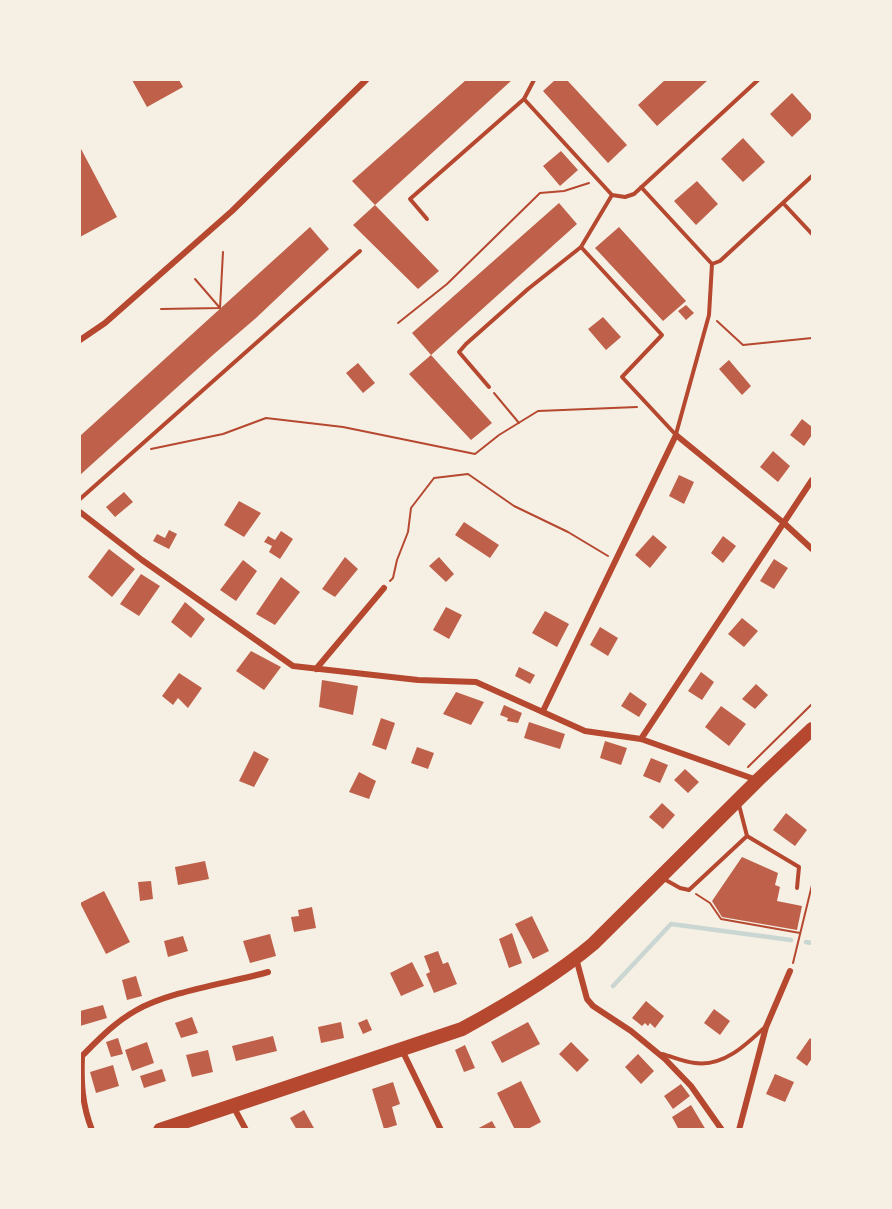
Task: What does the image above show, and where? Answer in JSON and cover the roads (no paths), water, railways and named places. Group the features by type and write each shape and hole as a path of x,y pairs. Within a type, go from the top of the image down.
{"main road":[{"path":"160,1130 462,1029 505,1005 576,958 813,729"}],"street":[{"path":"80,340 105,323 232,211 366,80"},
{"path":"543,711 676,435 813,549"},
{"path":"641,739 813,480"},
{"path":"80,512 142,560 293,666 418,680 476,682 585,731 641,739 758,780"},
{"path":"315,669 384,588"},
{"path":"576,958 587,999 593,1006 631,1031 660,1054 691,1086 722,1130"},
{"path":"739,1130 766,1027 790,970"},
{"path":"92,1130 86,1113 81,1081 82,1056 109,1028 137,1010 165,998 268,972"},
{"path":"402,1049 441,1130"},
{"path":"233,1105 246,1130"}],"lane":[{"path":"426,219 410,199 524,99 534,80"},
{"path":"524,99 612,195 625,197 634,194 759,80"},
{"path":"712,264 720,261 813,176"},
{"path":"641,187 712,264 709,315 676,435"},
{"path":"489,387 459,352 528,289 581,247 612,195"},
{"path":"783,202 813,234"},
{"path":"581,247 662,335 622,377 676,435"},
{"path":"80,499 360,251"},
{"path":"738,800 747,836 799,867 797,888"},
{"path":"661,877 680,888 689,890 747,836"},
{"path":"660,1054 696,1064 720,1061 744,1046 766,1027"}],"waterway":[{"path":"613,986 671,924 791,940"},
{"path":"806,942 812,943"}]}
